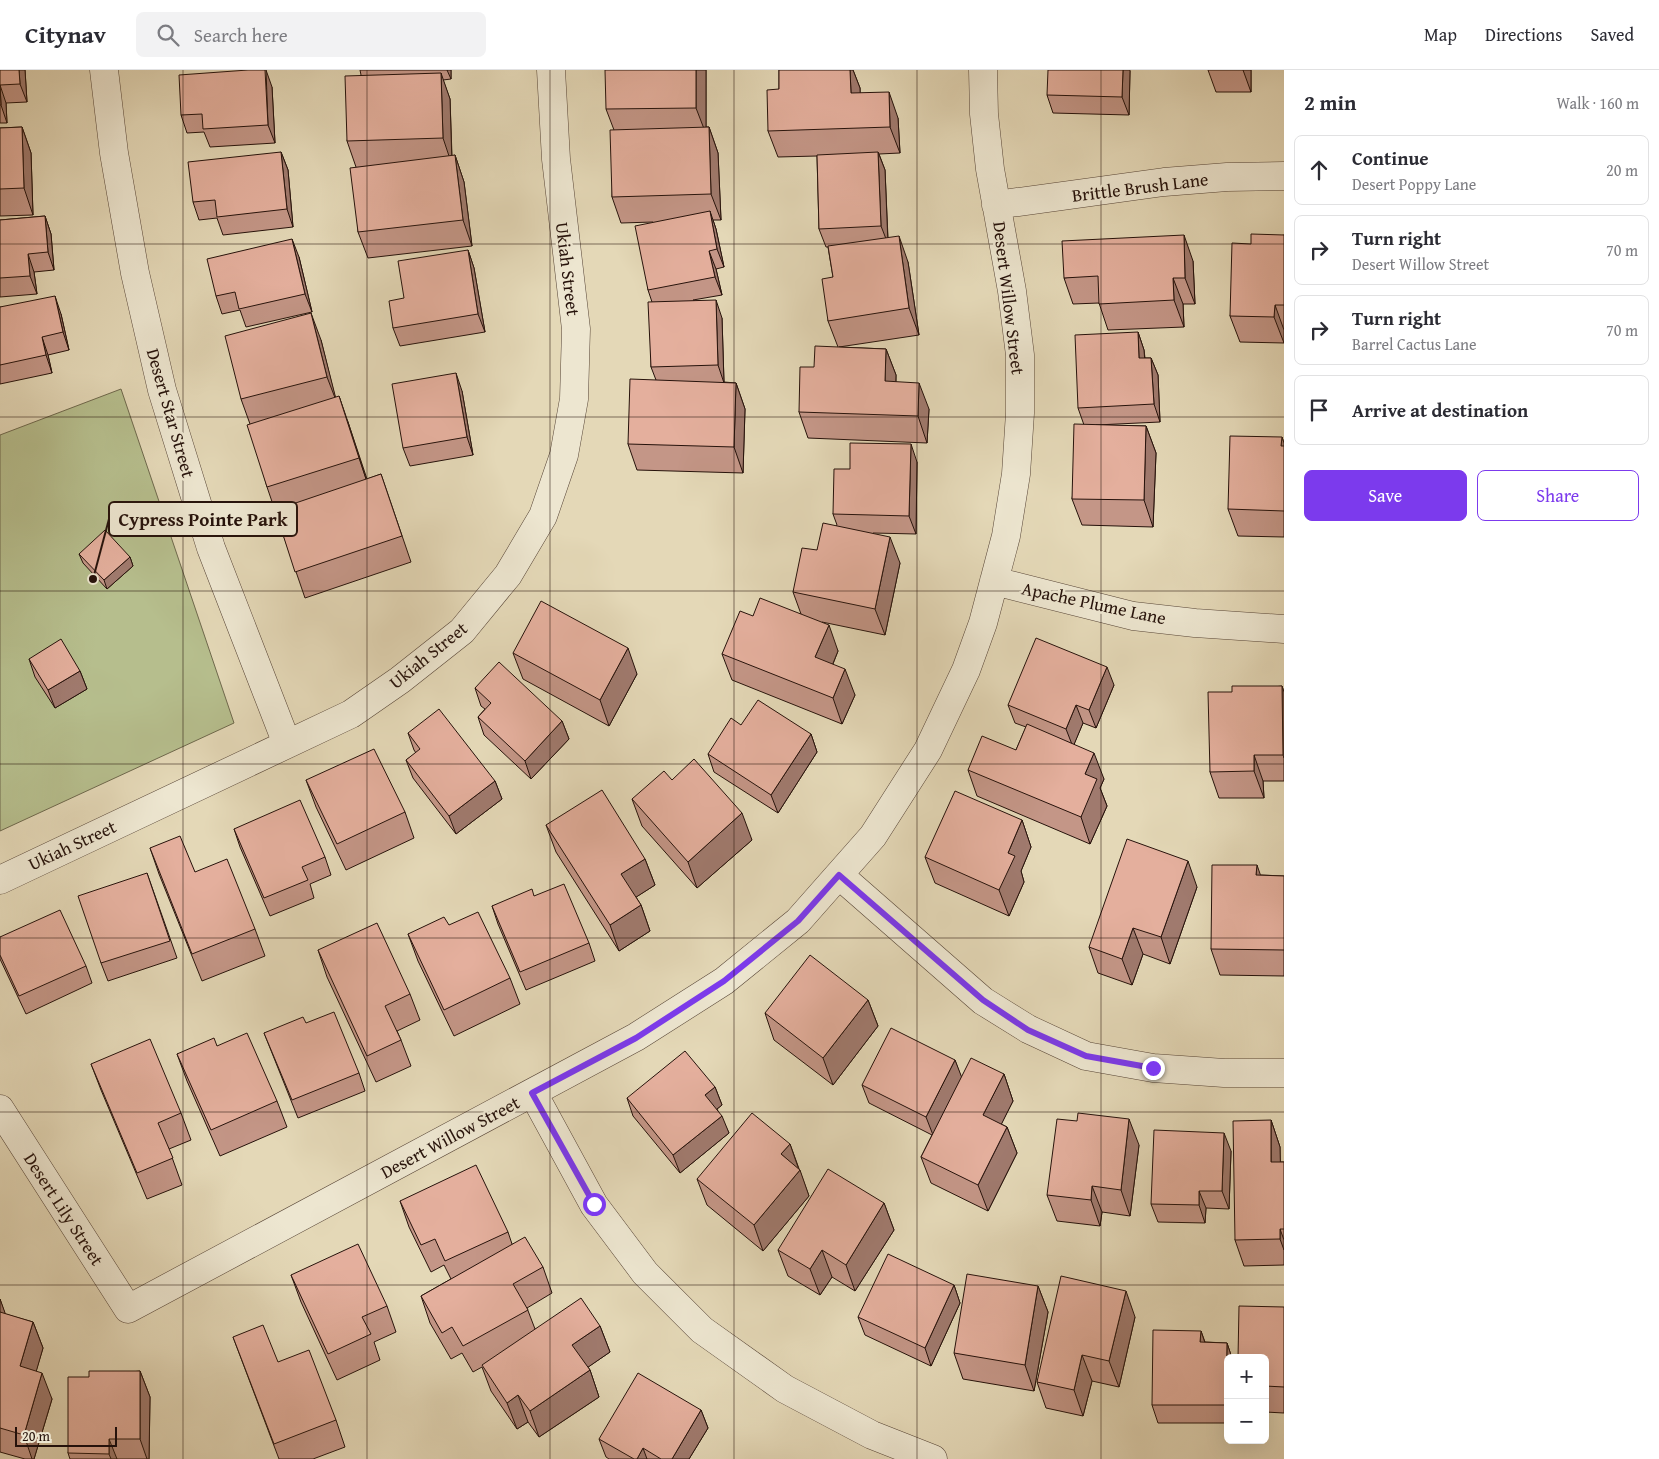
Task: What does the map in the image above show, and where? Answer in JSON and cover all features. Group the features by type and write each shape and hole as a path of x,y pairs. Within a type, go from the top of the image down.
{"street":[{"name":"Desert Star Street","path":"104,70 114,153 135,273 162,390 210,548 287,744"},
{"name":"Ukiah Street","path":"0,880 351,714 400,680 462,631 508,576 543,516 564,455 574,399 576,329 561,217 551,70"},
{"name":"Desert Willow Street","path":"128,1309 636,1038 724,981 798,921 873,836 928,750 966,670 983,623 1006,536 1016,474 1020,413 1020,355 1012,291 990,169 984,114 983,70"},
{"name":"Brittle Brush Lane","path":"996,205 1164,182 1227,177 1284,176"},
{"name":"Apache Plume Lane","path":"994,581 1133,616 1194,623 1284,629"},
{"path":"839,875 983,1000 1028,1030 1086,1056 1153,1068 1224,1073 1284,1073"},
{"path":"532,1093 594,1204 645,1273 702,1330 784,1389 872,1435 934,1459"},
{"name":"Desert Lily Street","path":"0,1109 128,1309"}],"green space":[{"path":"121,389 234,723 0,831 0,435"}],"building":[{"path":"0,70 19,70 20,84 0,85"},
{"path":"265,70 268,125 203,129 202,114 181,115 179,75"},
{"path":"605,70 696,70 696,108 606,109"},
{"path":"779,70 850,70 851,93 889,92 890,127 768,131 767,90 779,89"},
{"path":"1048,70 1123,70 1122,97 1047,95"},
{"path":"441,73 443,138 347,141 345,76"},
{"path":"22,127 24,188 0,189 0,128"},
{"path":"709,127 711,194 612,197 610,130"},
{"path":"281,152 287,209 217,217 215,200 193,202 188,162"},
{"path":"878,152 881,226 819,229 817,155"},
{"path":"455,155 463,220 358,232 350,168"},
{"path":"710,211 717,249 709,251 715,277 648,290 635,226"},
{"path":"45,216 48,252 28,254 30,276 0,278 0,220"},
{"path":"1251,234 1284,235 1284,305 1275,305 1274,317 1230,316 1232,243 1251,244"},
{"path":"1184,235 1185,278 1173,278 1174,300 1099,304 1098,276 1064,278 1062,241"},
{"path":"899,236 909,308 828,321 822,279 833,277 828,246"},
{"path":"292,239 305,294 239,309 235,292 216,296 207,259"},
{"path":"468,250 478,314 393,328 389,301 404,298 398,261"},
{"path":"55,296 63,332 42,337 46,355 0,365 0,307"},
{"path":"716,300 718,365 651,367 648,302"},
{"path":"311,313 327,377 241,399 225,336"},
{"path":"1138,332 1139,358 1151,358 1154,404 1078,408 1075,335"},
{"path":"815,346 886,349 885,381 919,383 918,416 799,412 800,367 814,367"},
{"path":"456,373 467,437 403,448 392,384"},
{"path":"630,379 736,383 734,447 628,444"},
{"path":"339,396 359,458 267,487 247,425"},
{"path":"1074,424 1146,426 1144,500 1072,499"},
{"path":"1230,436 1282,437 1281,446 1284,446 1284,511 1228,509"},
{"path":"850,443 911,444 909,516 833,514 834,469 850,469"},
{"path":"381,474 402,536 295,572 275,510"},
{"path":"823,523 890,537 875,609 793,592 802,548 817,550"},
{"path":"105,530 130,557 104,580 79,554"},
{"path":"760,598 829,625 815,657 845,669 833,698 722,654 740,611 753,616"},
{"path":"541,601 628,648 600,700 513,653"},
{"path":"1036,638 1107,667 1089,710 1076,705 1066,729 1008,705"},
{"path":"61,639 80,671 48,690 29,659"},
{"path":"499,662 562,721 525,761 478,717 491,703 475,688"},
{"path":"1232,686 1282,686 1283,755 1254,755 1254,771 1210,772 1208,692 1232,692"},
{"path":"758,700 811,734 771,795 708,754 731,718 741,725"},
{"path":"439,709 495,781 449,816 406,760 420,749 408,733"},
{"path":"1027,724 1094,753 1085,774 1097,779 1081,817 968,770 982,736 1016,750"},
{"path":"374,749 405,812 337,844 306,780"},
{"path":"694,759 742,813 688,862 632,799 664,771 672,780"},
{"path":"602,790 645,859 621,874 641,905 610,925 546,825"},
{"path":"955,791 1022,820 1008,853 1015,856 999,890 925,857"},
{"path":"300,800 325,857 302,867 308,880 264,898 234,829"},
{"path":"180,836 195,872 227,859 255,929 192,954 150,848"},
{"path":"1127,839 1188,861 1161,937 1133,928 1122,959 1089,947"},
{"path":"1212,865 1257,865 1256,875 1284,876 1284,950 1211,949"},
{"path":"147,873 170,941 101,963 78,896"},
{"path":"564,884 589,943 520,972 492,906 532,889 534,896"},
{"path":"60,910 86,966 19,996 0,955 0,937"},
{"path":"478,912 510,978 444,1010 408,934 444,917 449,925"},
{"path":"377,923 410,994 385,1006 401,1040 367,1056 318,950"},
{"path":"810,955 868,1000 823,1058 765,1013"},
{"path":"334,1012 359,1073 292,1100 264,1033 303,1017 306,1023"},
{"path":"891,1028 955,1060 926,1117 862,1085"},
{"path":"247,1033 277,1101 211,1130 177,1054 214,1038 217,1046"},
{"path":"150,1039 181,1113 158,1123 173,1158 137,1173 91,1064"},
{"path":"685,1051 715,1087 705,1095 722,1116 673,1155 627,1098"},
{"path":"971,1058 1004,1074 983,1115 1007,1127 978,1185 921,1157"},
{"path":"752,1113 790,1144 781,1154 800,1170 754,1225 697,1179"},
{"path":"1078,1113 1129,1119 1121,1190 1092,1186 1091,1200 1047,1195 1057,1119 1077,1121"},
{"path":"1271,1120 1271,1162 1284,1162 1284,1229 1280,1229 1280,1239 1235,1240 1233,1121"},
{"path":"1154,1130 1224,1133 1222,1191 1199,1191 1199,1205 1151,1204"},
{"path":"476,1165 508,1232 445,1261 435,1239 421,1245 400,1201"},
{"path":"828,1169 884,1203 846,1265 822,1250 810,1269 778,1250"},
{"path":"525,1237 543,1267 513,1284 528,1310 463,1346 452,1327 442,1333 421,1296"},
{"path":"358,1244 387,1306 362,1317 371,1334 328,1354 291,1275"},
{"path":"888,1254 954,1285 925,1348 858,1317"},
{"path":"967,1274 1038,1286 1025,1365 954,1353"},
{"path":"1061,1276 1126,1291 1109,1361 1082,1355 1074,1390 1037,1382"},
{"path":"581,1298 600,1326 572,1345 590,1370 530,1411 518,1395 507,1403 482,1365"},
{"path":"1239,1306 1284,1307 1284,1387 1269,1386 1269,1354 1238,1354"},
{"path":"0,1312 33,1322 20,1366 42,1373 24,1435 0,1428"},
{"path":"263,1325 278,1362 309,1350 336,1420 274,1444 233,1337"},
{"path":"1153,1330 1201,1331 1200,1342 1227,1343 1227,1354 1224,1354 1224,1405 1152,1405"},
{"path":"89,1371 140,1371 140,1439 109,1439 109,1454 68,1453 68,1377 89,1377"},
{"path":"638,1373 701,1410 672,1459 661,1459 643,1448 637,1459 634,1459 599,1439"}],"place":[{"name":"Cypress Pointe Park","path":"93,579"}],"route":[{"path":"594,1204 532,1093 636,1038 724,981 798,921 839,875 983,1000 1028,1030 1086,1056 1153,1068"}]}
